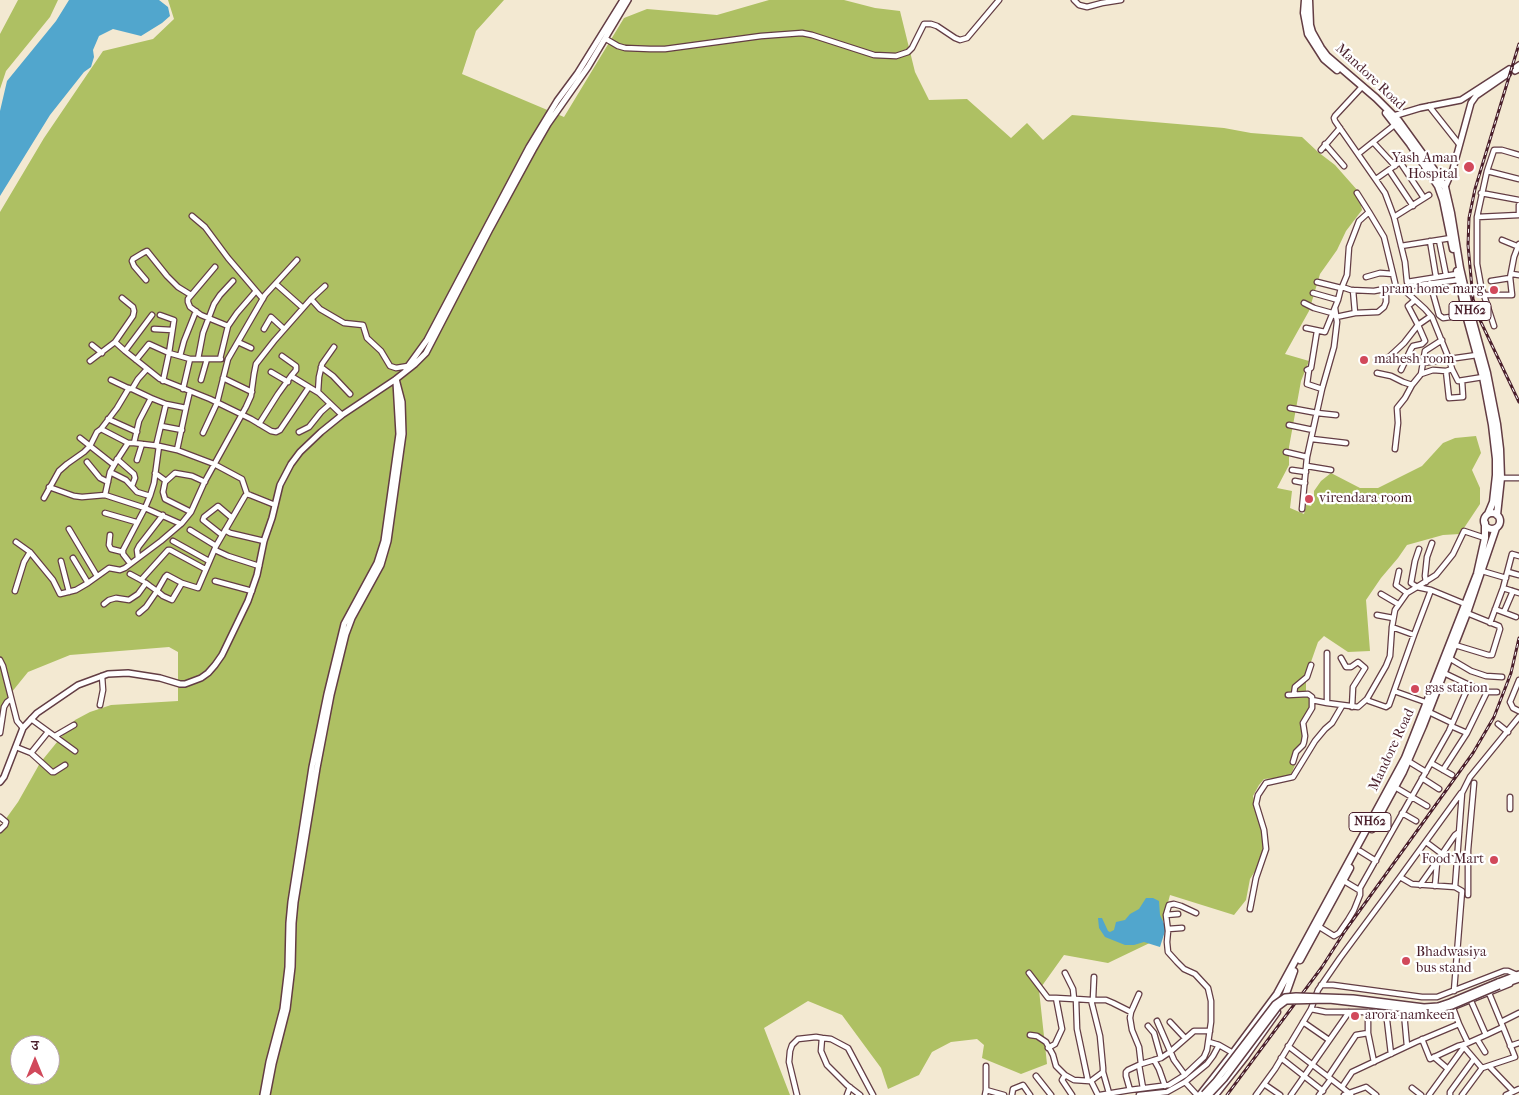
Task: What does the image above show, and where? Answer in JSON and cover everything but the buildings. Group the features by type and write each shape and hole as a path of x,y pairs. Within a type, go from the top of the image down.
{"highway":[{"name":"Mandore Road","path":"1305,0 1305,26 1311,41 1324,59 1392,116"},
{"name":"Mandore Road","path":"1309,0 1310,24 1312,32 1321,48 1331,60 1376,98 1392,116 1438,186 1443,200 1466,314 1483,377 1492,425 1496,459 1495,487 1488,514"},
{"name":"Mandore Road","path":"1397,123 1437,174 1445,188 1462,276 1487,373 1497,424 1502,478 1497,515"},
{"path":"1488,514 1497,515"},
{"name":"NH62","path":"1485,523 1485,518 1488,514"},
{"name":"NH62","path":"1496,528 1500,522 1497,515"},
{"name":"Mandore Road","path":"1215,1095 1245,1058 1281,1006 1293,974 1408,761 1428,712 1429,704 1476,574 1485,538 1485,523"},
{"path":"1485,523 1489,528 1496,528"},
{"name":"Mandore Road","path":"1203,1095 1273,1000 1399,770 1444,673 1496,528"}],"main road":[{"path":"405,372 429,335 529,147 609,25 623,0"},
{"path":"0,782 4,777 24,728 31,719 78,685 102,676 128,673 186,684 201,678 211,669 222,655 252,591 264,541 280,485 285,475 300,452 321,432 422,359 520,172 548,124 606,39 628,0"},
{"path":"1392,116 1463,99 1514,69"},
{"path":"1445,188 1453,169 1468,109 1474,98 1514,69"},
{"path":"263,1095 269,1062 283,1008 288,967 288,923 312,767 327,694 344,624 377,563 384,540 399,434 395,390 396,379"},
{"path":"267,1095 287,1010 292,967 295,902 329,704 346,634 352,618 381,565 388,541 403,434 402,402 396,379"},
{"path":"1203,1095 1216,1081 1274,1004 1285,997 1353,998 1424,1007 1438,1006 1518,977"}],"street":[{"path":"606,39 625,48 665,49 761,36 802,33 874,55 896,56 908,52 912,48 924,24 936,26 960,40 967,38 999,0"},
{"path":"1074,0 1079,5 1087,7 1121,0"},
{"path":"1360,89 1334,118 1385,192 1394,217 1405,262 1407,282 1446,275 1458,277"},
{"path":"1429,106 1459,144"},
{"path":"1358,154 1397,123"},
{"path":"1321,150 1340,128"},
{"path":"1373,142 1395,166"},
{"path":"1326,144 1344,166"},
{"path":"1494,326 1477,264 1477,217 1487,171 1496,149 1519,155"},
{"path":"1376,179 1400,162 1424,198"},
{"path":"1389,170 1413,206"},
{"path":"1487,171 1519,179"},
{"path":"1357,193 1384,237 1396,287"},
{"path":"1481,194 1519,200"},
{"path":"1394,217 1430,195"},
{"path":"1477,217 1519,215 1519,205"},
{"path":"1306,328 1325,332 1334,313 1348,272 1349,247 1359,221 1369,212"},
{"path":"192,216 205,227 262,299"},
{"path":"1401,246 1451,238"},
{"path":"1440,240 1446,275"},
{"path":"1484,295 1512,295 1511,275 1519,245 1502,240"},
{"path":"1430,242 1436,277"},
{"path":"146,280 132,261 142,252 147,251 178,287 191,295"},
{"path":"203,434 217,403 228,359 262,299 297,260"},
{"path":"215,267 188,299 188,305 208,319 228,326"},
{"path":"1366,277 1380,273 1393,274"},
{"path":"1492,281 1511,275 1519,275"},
{"path":"1402,289 1458,277"},
{"path":"198,359 208,319 220,295 233,281"},
{"path":"1317,282 1370,292 1396,287 1402,289 1431,316 1458,381 1483,377"},
{"path":"1430,283 1439,316 1443,318 1466,314"},
{"path":"276,284 303,308"},
{"path":"16,542 30,552 53,580 60,594 76,590 110,568 120,570 181,524 191,512 214,464 243,415 252,392 256,364 284,329 325,286"},
{"path":"1304,303 1314,308 1334,313 1378,312 1384,307 1386,302 1386,289"},
{"path":"1353,290 1355,314"},
{"path":"220,359 228,326 256,291"},
{"path":"1312,293 1338,300"},
{"path":"90,362 115,342 133,316 133,307 122,298"},
{"path":"311,299 320,309 344,323 363,325 367,338 381,351 390,366 396,368 408,366"},
{"path":"1401,370 1413,346 1425,341 1408,306 1416,300"},
{"path":"180,356 196,312"},
{"path":"1302,509 1307,457 1322,389 1333,355 1334,313"},
{"path":"125,351 152,315"},
{"path":"160,315 173,320 170,353 163,381"},
{"path":"1388,358 1404,343 1418,325 1431,316"},
{"path":"264,329 271,317 284,329"},
{"path":"154,329 172,330"},
{"path":"1317,331 1311,368 1308,370 1308,384 1322,389"},
{"path":"1425,350 1442,340"},
{"path":"115,342 163,381 217,403 272,431 278,432 280,430 309,387"},
{"path":"238,342 251,348"},
{"path":"136,360 149,344 190,359 228,359"},
{"path":"92,345 102,353"},
{"path":"1419,345 1425,350"},
{"path":"318,392 321,367 334,347"},
{"path":"1421,374 1425,350"},
{"path":"1423,363 1477,355"},
{"path":"260,424 296,370 296,366 282,356"},
{"path":"183,389 190,359"},
{"path":"201,380 207,359"},
{"path":"321,367 350,394"},
{"path":"44,498 49,487 64,466 90,446 95,435 146,369"},
{"path":"1395,450 1398,423 1397,408 1412,384 1421,374 1433,370 1446,371 1452,369"},
{"path":"1446,371 1449,398 1463,396 1462,381"},
{"path":"271,372 288,382"},
{"path":"1377,373 1412,384"},
{"path":"291,376 318,392 342,415"},
{"path":"223,378 252,392"},
{"path":"110,380 166,404 186,408"},
{"path":"177,450 190,391"},
{"path":"105,495 110,472 137,432 139,421 150,398"},
{"path":"130,564 123,552 150,496 166,404"},
{"path":"299,432 309,427 330,404"},
{"path":"1290,408 1336,415"},
{"path":"108,420 137,432"},
{"path":"1289,425 1314,430"},
{"path":"161,426 182,430"},
{"path":"101,429 131,443 177,450 214,464 242,480 247,494 275,505"},
{"path":"80,438 114,465"},
{"path":"1312,439 1346,443"},
{"path":"137,460 142,444"},
{"path":"1286,452 1307,457"},
{"path":"117,459 134,474 135,478 132,486"},
{"path":"87,462 101,479 108,482"},
{"path":"1307,466 1331,470"},
{"path":"1292,470 1306,472"},
{"path":"110,472 126,480 137,492 150,496"},
{"path":"155,473 166,481"},
{"path":"191,512 164,497 162,492 166,481 175,473 192,476 205,482"},
{"path":"1502,478 1519,478"},
{"path":"1295,481 1305,483"},
{"path":"49,487 74,496 105,495 145,508 181,524"},
{"path":"139,613 146,607 167,575 182,583 198,588 215,548 247,494"},
{"path":"222,535 203,520 204,518 218,506 232,518"},
{"path":"104,513 136,522"},
{"path":"138,558 137,550 139,546 163,515"},
{"path":"69,530 97,576"},
{"path":"190,530 228,556 259,566"},
{"path":"225,530 230,533 264,541"},
{"path":"1312,700 1327,704 1358,707 1367,699 1390,656 1393,618 1398,604 1407,593 1436,575 1453,554 1464,531 1485,538"},
{"path":"110,535 109,545 111,549 123,552"},
{"path":"174,541 209,561"},
{"path":"1426,582 1424,576 1427,557 1432,543"},
{"path":"1419,549 1411,583 1417,587 1431,590 1465,604"},
{"path":"141,580 168,550 205,569"},
{"path":"14,591 24,562 30,552"},
{"path":"1490,623 1503,588 1512,554 1519,556"},
{"path":"74,558 88,582"},
{"path":"61,561 69,592"},
{"path":"1399,570 1396,585 1407,593"},
{"path":"1482,571 1506,578"},
{"path":"1508,572 1519,575"},
{"path":"130,574 172,600 182,583"},
{"path":"215,580 252,591"},
{"path":"104,604 116,598 129,600 138,594 146,583"},
{"path":"1503,588 1519,594"},
{"path":"1367,699 1369,702 1388,707 1431,590"},
{"path":"1504,612 1513,591"},
{"path":"1382,594 1398,604"},
{"path":"1495,609 1516,617"},
{"path":"1454,645 1488,655 1492,654 1499,626 1467,613"},
{"path":"1376,614 1393,618"},
{"path":"1392,627 1414,635"},
{"path":"1327,653 1327,704"},
{"path":"1340,658 1346,667 1351,667 1358,662 1365,668 1353,687 1352,706"},
{"path":"1449,658 1471,671 1486,676 1502,677"},
{"path":"0,660 17,721 24,728"},
{"path":"1293,762 1296,752 1304,742 1303,723 1312,708 1312,697 1308,694 1291,695 1295,687 1307,677 1311,665"},
{"path":"1444,673 1487,692 1497,692"},
{"path":"100,704 103,690 102,676"},
{"path":"1519,680 1518,687 1510,704 1519,711"},
{"path":"1318,926 1334,936 1339,933 1354,910 1360,895 1359,890 1452,725 1469,685"},
{"path":"1394,691 1429,704"},
{"path":"1443,770 1467,733 1487,692"},
{"path":"0,733 4,707 11,699"},
{"path":"1250,909 1256,878 1266,849 1264,830 1256,804 1258,795 1266,783 1292,777 1315,742 1332,723 1342,706"},
{"path":"1428,712 1467,733"},
{"path":"1256,1095 1311,1009 1321,985 1462,793 1470,777 1519,717"},
{"path":"31,719 76,751"},
{"path":"1498,724 1508,732"},
{"path":"55,736 74,725"},
{"path":"31,753 48,732"},
{"path":"16,747 31,753 52,772 65,765"},
{"path":"1408,761 1426,772"},
{"path":"1431,763 1452,775"},
{"path":"1422,778 1439,789"},
{"path":"1468,895 1468,850 1474,783"},
{"path":"1395,787 1427,806"},
{"path":"1454,887 1462,793"},
{"path":"1510,797 1510,809"},
{"path":"1402,813 1416,821"},
{"path":"0,817 6,822 6,825 0,830"},
{"path":"1420,885 1459,832"},
{"path":"1426,842 1446,857 1457,860"},
{"path":"1360,851 1376,861"},
{"path":"1435,886 1437,861"},
{"path":"1400,876 1412,884 1454,887 1462,891 1454,991"},
{"path":"1344,881 1359,890"},
{"path":"1065,973 1073,989 1078,1040 1089,1081 1099,1095 1165,1086 1176,1082 1185,1076 1204,1057 1208,1050 1211,1001 1208,988 1195,974 1181,965 1168,952 1166,915 1170,904 1181,906 1196,913"},
{"path":"1166,915 1178,914"},
{"path":"1168,929 1182,928"},
{"path":"1311,1009 1326,1012 1368,1013 1426,1014 1441,1012 1506,986 1518,977 1508,971 1504,971 1437,997 1422,997 1321,985"},
{"path":"1029,973 1048,998 1113,1003 1131,1012"},
{"path":"1094,977 1092,1000 1100,1036 1103,1072 1110,1094"},
{"path":"1393,1012 1395,993"},
{"path":"1462,1095 1482,1068 1517,1060 1489,993"},
{"path":"1139,994 1131,1012 1131,1025 1139,1047 1143,1088"},
{"path":"1048,1048 1056,1044 1062,1029 1056,998"},
{"path":"1471,1001 1486,1035"},
{"path":"1453,1008 1465,1045 1482,1068"},
{"path":"1291,1095 1349,1012"},
{"path":"1386,1012 1391,1054"},
{"path":"1368,1013 1368,1033 1374,1062"},
{"path":"1404,1013 1407,1046"},
{"path":"1422,1039 1430,1059 1486,1035 1518,1014 1519,1022"},
{"path":"1157,1021 1170,1052 1185,1076"},
{"path":"1170,1022 1185,1038"},
{"path":"1303,1022 1329,1040"},
{"path":"1342,1087 1352,1072 1458,1024"},
{"path":"1148,1026 1154,1033 1161,1058"},
{"path":"1130,1090 1126,1072 1128,1070 1140,1064 1161,1058 1194,1030 1210,1031"},
{"path":"1281,1058 1321,1093 1356,1035 1368,1033"},
{"path":"1030,1035 1037,1036 1046,1042 1056,1066 1065,1075 1074,1080 1089,1081 1103,1072"},
{"path":"797,1095 789,1062 790,1051 792,1044 798,1039 809,1037 831,1039 848,1048 873,1095"},
{"path":"822,1038 821,1051 827,1065 857,1094"},
{"path":"1477,1039 1485,1052"},
{"path":"1209,1042 1233,1053"},
{"path":"1510,1046 1519,1043"},
{"path":"1138,1095 1159,1094 1185,1082 1207,1064 1219,1045"},
{"path":"1429,1095 1465,1045"},
{"path":"1288,1046 1350,1094"},
{"path":"1434,1057 1448,1069"},
{"path":"1450,1095 1450,1092 1474,1059"},
{"path":"1154,1060 1165,1086"},
{"path":"986,1066 986,1092 1004,1095"},
{"path":"1489,1066 1513,1091"},
{"path":"1065,1075 1062,1080 1072,1095"},
{"path":"1036,1076 1051,1095"},
{"path":"1185,1082 1203,1095"},
{"path":"1264,1084 1280,1095"},
{"path":"1012,1095 1013,1088 1023,1085 1030,1095"},
{"path":"847,1095 850,1087"},
{"path":"1344,1095 1366,1087 1376,1095"},
{"path":"1412,1088 1420,1095"},
{"path":"1506,1095 1519,1089"}],"green space":[{"path":"18,0 58,0 50,17 6,71 0,89 0,34"},
{"path":"168,0 504,0 476,31 462,74 564,117 624,18 647,9 717,15 769,0 844,0 875,8 900,11 915,72 929,100 967,99 1011,138 1027,123 1043,140 1072,115 1224,128 1251,133 1302,137 1335,165 1358,191 1362,210 1346,231 1337,250 1320,274 1309,311 1285,354 1309,361 1301,381 1289,447 1289,465 1277,488 1292,491 1290,508 1304,514 1306,505 1311,506 1314,499 1314,491 1321,481 1331,473 1360,488 1378,488 1422,466 1443,443 1455,438 1476,436 1481,453 1472,470 1480,488 1480,504 1460,534 1443,535 1407,545 1381,578 1366,600 1370,651 1348,652 1324,636 1318,642 1306,676 1306,691 1312,703 1303,728 1305,744 1296,755 1295,765 1290,777 1264,779 1253,796 1265,845 1259,865 1250,879 1246,900 1234,915 1170,895 1158,939 1108,963 1064,955 1039,990 1047,1064 1021,1074 982,1058 984,1045 977,1039 951,1042 932,1052 919,1075 888,1089 881,1068 842,1015 808,1001 764,1028 790,1095 0,1095 0,827 18,802 40,763 75,720 90,712 111,705 178,701 178,652 169,647 70,655 28,672 0,710 0,212 44,138 103,51 153,39 174,19"}],"water":[{"path":"69,0 159,0 168,7 170,16 141,36 113,29 99,36 93,50 94,57 91,67 84,72 50,115 0,196 0,111 7,81 56,21"},
{"path":"1146,898 1153,898 1159,901 1160,915 1166,928 1160,947 1144,942 1125,945 1105,937 1099,928 1098,918 1102,918 1110,932 1114,930 1116,922 1125,920 1130,914 1139,909"}],"railway":[{"path":"1519,44 1475,189 1469,218 1468,245 1473,299 1479,318 1519,402"},
{"path":"1227,1095 1322,967 1345,931 1473,753 1494,717 1511,673 1519,638"}],"place":[{"name":"Yash Aman Hospital","path":"1469,167"},
{"name":"pram home marg","path":"1494,290"},
{"name":"mahesh room","path":"1364,360"},
{"name":"virendara room","path":"1309,499"},
{"name":"gas station","path":"1415,689"},
{"name":"Food Mart","path":"1494,860"},
{"name":"Bhadwasiya bus stand","path":"1406,961"},
{"name":"arora namkeen","path":"1355,1016"}]}
